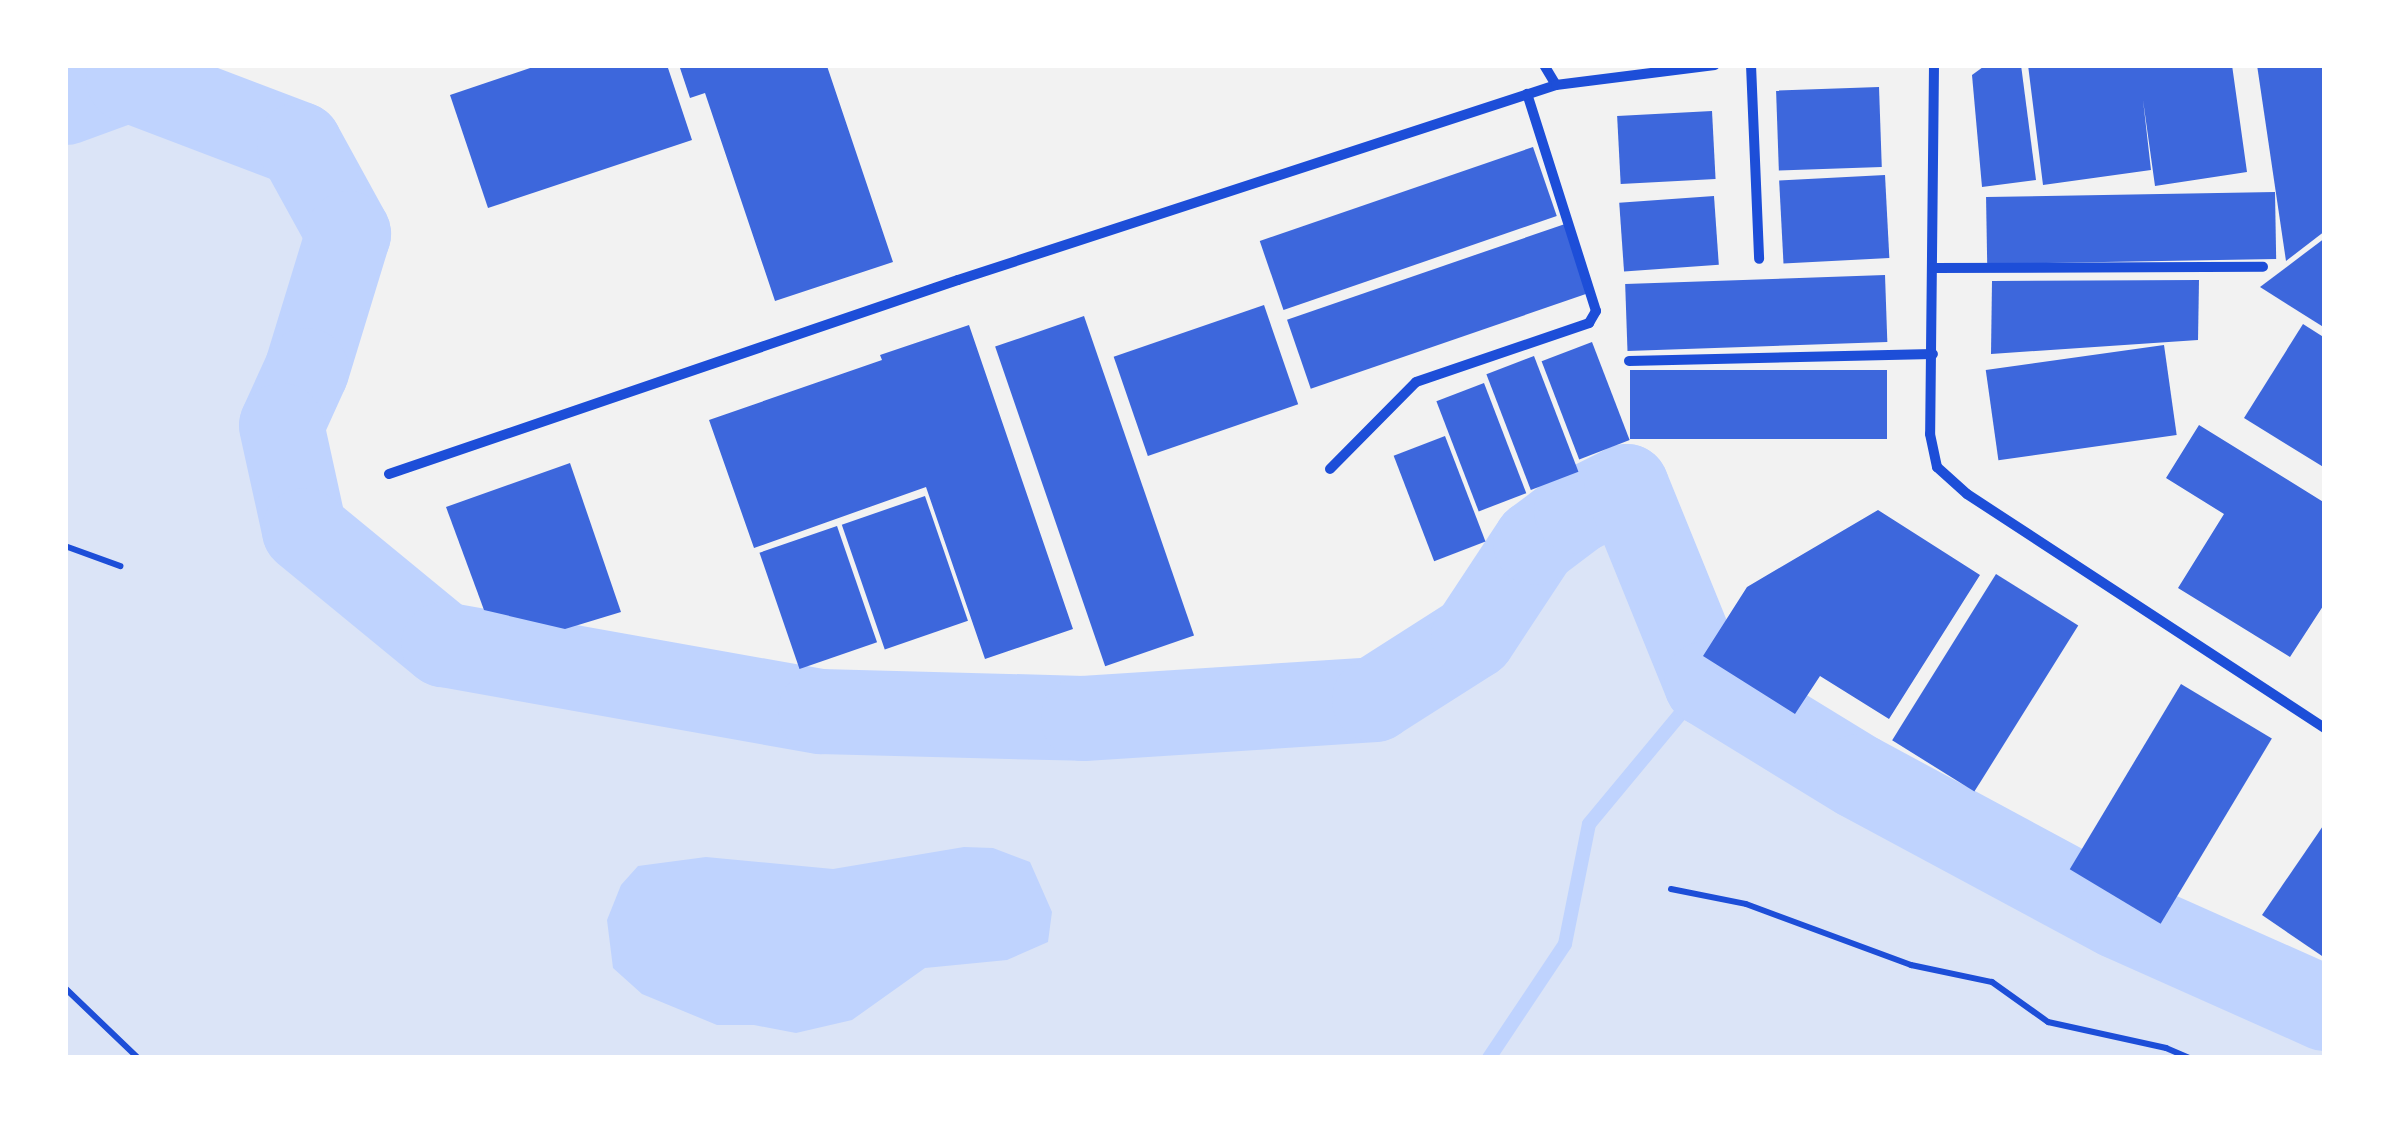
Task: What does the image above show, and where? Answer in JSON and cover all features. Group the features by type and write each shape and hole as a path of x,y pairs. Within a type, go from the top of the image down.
{"street":[{"path":"1544,65 1556,85"},
{"path":"389,474 974,275 1556,85 1715,65"},
{"path":"1751,65 1759,259"},
{"path":"1934,65 1930,434 1937,467 1968,494 2322,725 2325,711"},
{"path":"1330,469 1416,382 1589,322 1596,311 1527,94"},
{"path":"1933,268 2262,267"},
{"path":"1629,361 1933,354"}],"path":[{"path":"65,546 120,566"},
{"path":"1670,889 1746,904 1911,964 1992,982 2048,1022 2166,1048 2190,1058"},
{"path":"65,988 138,1058"}],"shaded area":[{"path":"128,79 299,144 348,233 306,370 304,530 443,644 820,711 1083,718 1374,699 1473,636 1535,542 1576,511 1626,486 1706,683 1858,776 2118,916 2325,1008 2325,1058 65,1058 65,102"}],"water":[{"path":"964,847 993,848 1030,862 1052,912 1048,942 1007,960 925,968 852,1020 796,1033 754,1025 717,1025 642,994 613,968 607,920 621,885 638,866 706,857 833,869"}],"building":[{"path":"539,65 667,65 692,140 488,208 450,95"},
{"path":"679,65 827,66 893,262 775,301 705,93 690,98"},
{"path":"2021,65 2036,180 1982,187 1972,75 1983,67"},
{"path":"2028,65 2232,65 2247,172 2155,186 2143,100 2151,170 2043,185"},
{"path":"2257,65 2325,65 2325,231 2286,261"},
{"path":"1879,87 1882,167 1779,171 1776,91"},
{"path":"1712,111 1716,179 1621,184 1617,116"},
{"path":"1533,147 1557,216 1284,310 1260,241"},
{"path":"1885,175 1889,258 1783,263 1779,181"},
{"path":"2275,192 2276,259 1987,264 1986,197"},
{"path":"1714,196 1719,265 1624,271 1619,203"},
{"path":"1565,224 1589,293 1311,389 1287,320"},
{"path":"2325,238 2325,328 2260,287"},
{"path":"1885,275 1887,342 1627,351 1625,284"},
{"path":"2199,280 2198,340 1991,354 1992,281"},
{"path":"1264,305 1298,404 1148,456 1114,357"},
{"path":"1084,316 1194,636 1105,666 995,347"},
{"path":"2303,324 2325,338 2325,468 2244,418"},
{"path":"969,325 1073,629 985,659 926,487 754,548 709,420 882,360 880,355"},
{"path":"1592,342 1630,440 1579,459 1542,361"},
{"path":"2164,345 2177,435 1998,460 1986,370"},
{"path":"1534,356 1578,472 1531,490 1486,374"},
{"path":"1630,370 1887,370 1887,439 1630,439"},
{"path":"1484,383 1526,493 1479,511 1436,401"},
{"path":"2199,425 2325,503 2325,603 2290,657 2178,588 2224,514 2166,478"},
{"path":"1445,436 1485,541 1434,561 1394,456"},
{"path":"570,463 621,612 565,629 484,610 446,507"},
{"path":"925,496 968,621 885,649 842,525"},
{"path":"1878,510 1980,575 1889,719 1820,676 1795,714 1703,656 1747,587"},
{"path":"837,526 877,642 800,669 759,553"},
{"path":"1996,574 2078,625 1974,792 1892,740"},
{"path":"2181,684 2272,739 2161,924 2070,869"},
{"path":"2325,823 2325,958 2262,915"}],"waterway":[{"path":"65,102 128,79 299,144 348,233 306,370 281,425 304,530 443,644 820,711 1083,718 1374,699 1473,636 1535,542 1576,511 1626,486 1706,683 1858,776 2118,916 2325,1008"},
{"path":"1489,1058 1565,944 1589,824 1706,683"}]}
